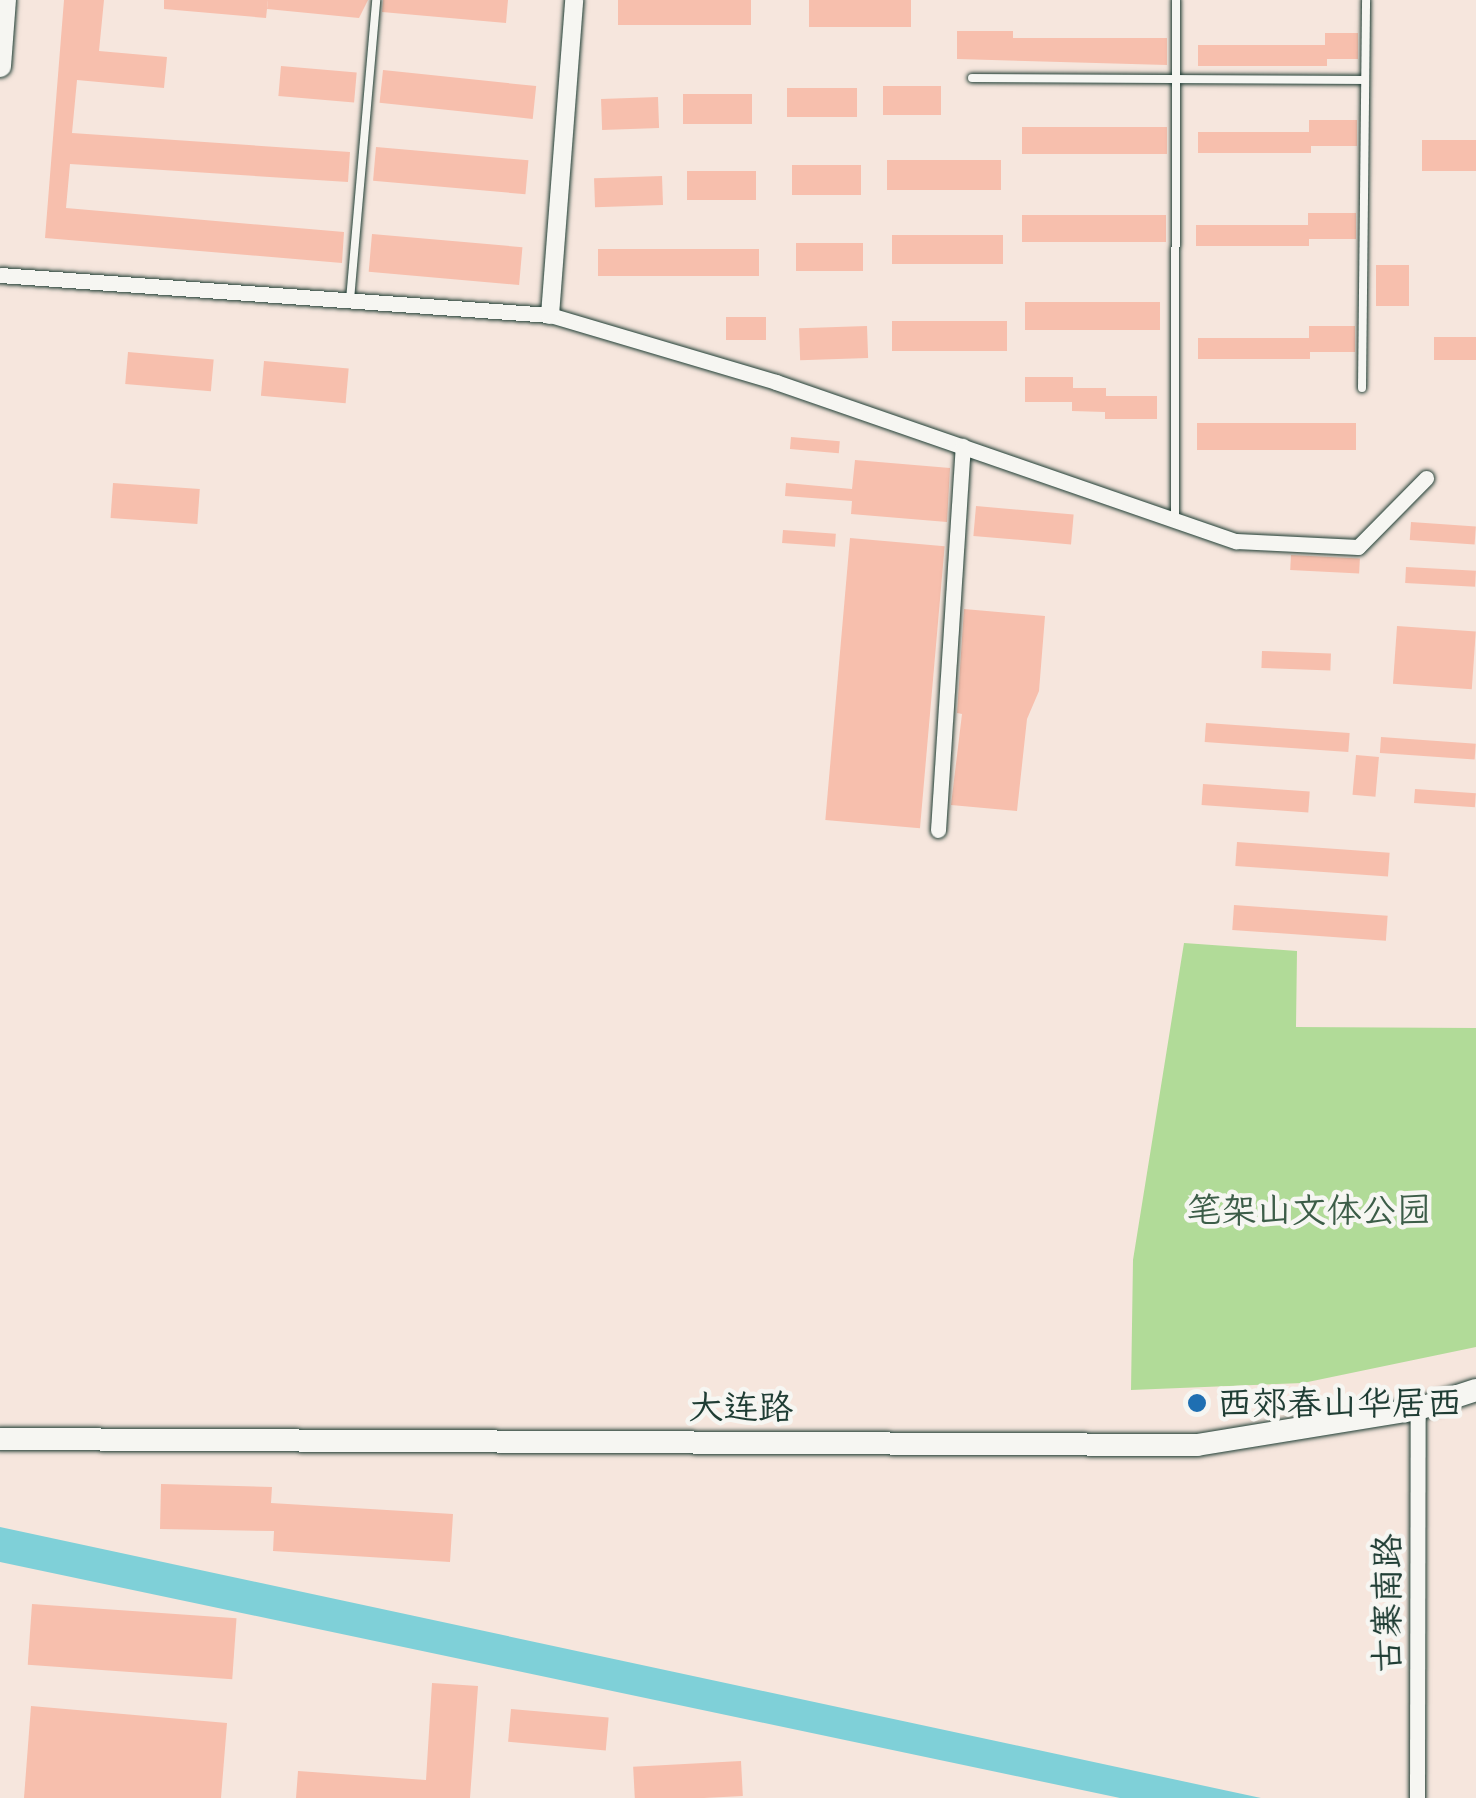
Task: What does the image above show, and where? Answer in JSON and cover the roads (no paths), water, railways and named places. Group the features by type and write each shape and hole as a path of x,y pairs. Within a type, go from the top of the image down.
{"main road":[{"path":"0,66 5,0"},
{"name":"大连路","path":"0,1439 1197,1445 1418,1409 1476,1390"}],"street":[{"path":"550,316 574,0"},
{"path":"0,275 550,316 646,340 1236,541 1358,547 1426,478"},
{"path":"938,830 963,446"},
{"name":"古寨南路","path":"1417,1798 1418,1409"}],"lane":[{"path":"350,300 376,0"},
{"path":"1175,518 1176,0"},
{"path":"1362,388 1366,0"},
{"path":"972,78 1366,80"}],"water":[{"path":"0,1527 1261,1798 1120,1798 0,1562"}],"place":[{"name":"西郊春山华居西","path":"1197,1403"}],"park label":[{"name":"笔架山文体公园","path":"1309,1210"}]}
